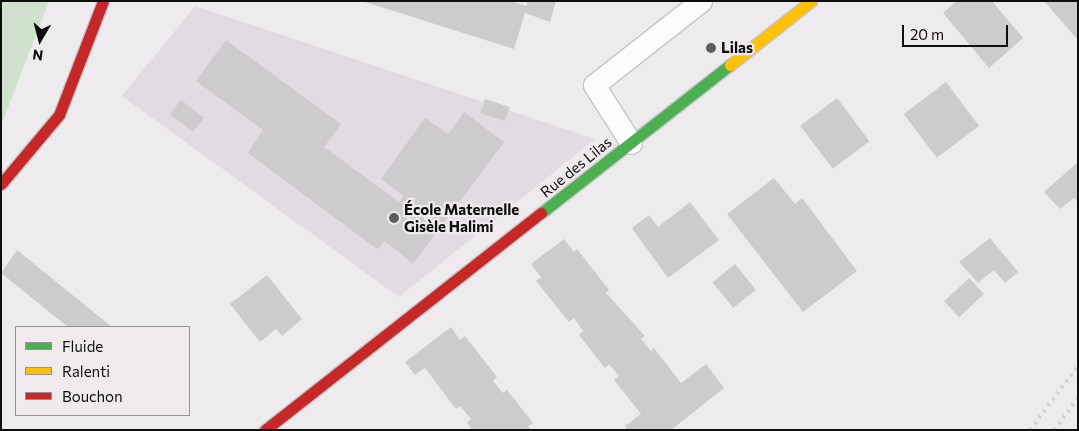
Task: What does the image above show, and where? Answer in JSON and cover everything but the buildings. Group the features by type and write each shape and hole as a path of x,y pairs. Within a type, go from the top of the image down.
{"street":[{"path":"1,184 59,115 79,72 103,1"},
{"name":"Rue des Lilas","path":"265,430 811,1"}],"lane":[{"path":"631,143 594,85 701,1"}],"shaded area":[{"name":"École Maternelle Gisèle Halimi","path":"195,6 595,139 399,297 122,96"}],"green space":[{"path":"1,1 49,1 1,126"}],"railway":[{"path":"1030,430 1078,366"},
{"path":"1054,430 1078,398"}],"traffic: fast":[{"path":"541,213 730,65"}],"traffic: slow":[{"path":"730,65 811,1"}],"traffic: jam":[{"path":"1,184 59,115 103,1"},
{"path":"265,430 541,213"}],"place":[{"name":"Lilas","path":"711,48"},
{"name":"École Maternelle Gisèle Halimi","path":"394,218"}]}
